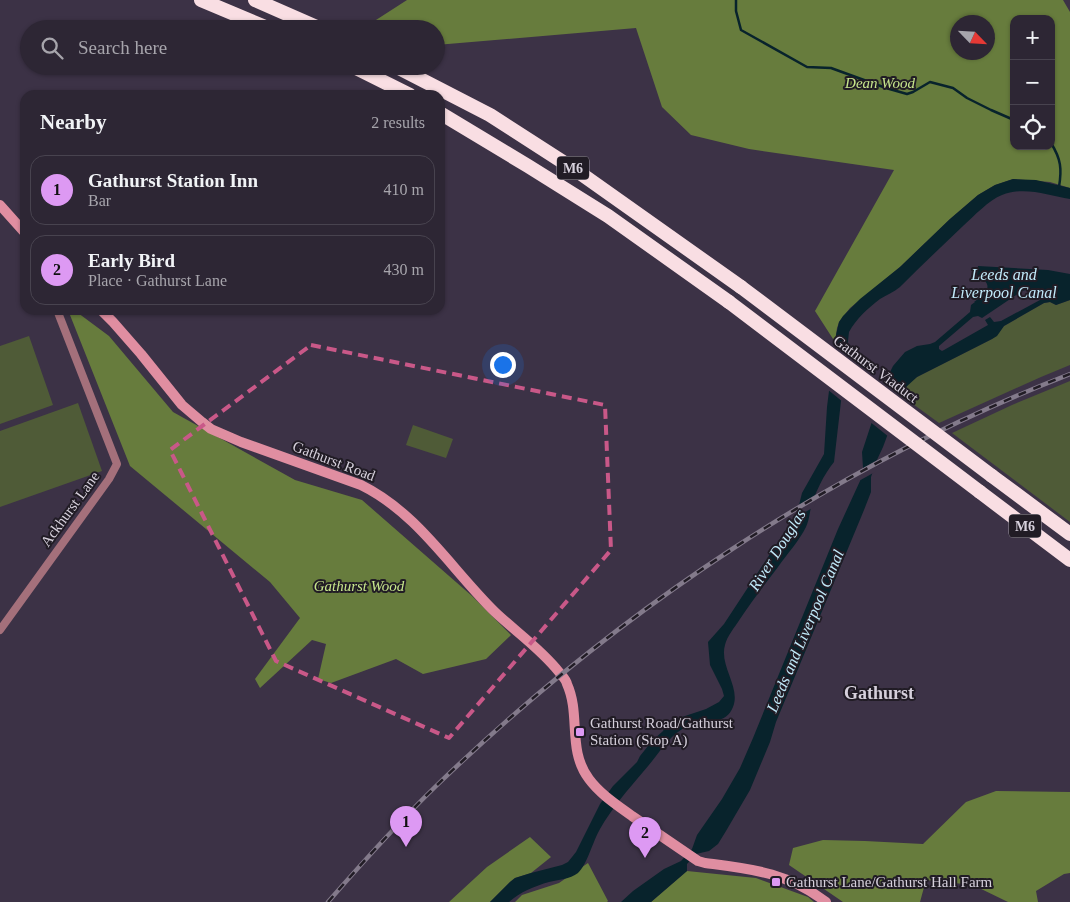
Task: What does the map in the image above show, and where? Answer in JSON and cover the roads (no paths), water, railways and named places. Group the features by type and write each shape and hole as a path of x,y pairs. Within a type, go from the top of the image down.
{"highway":[{"path":"200,0 248,20"},
{"path":"255,0 301,20"},
{"path":"370,75 400,90"},
{"name":"Gathurst Viaduct","path":"412,75 442,90"},
{"name":"Gathurst Viaduct","path":"445,92 490,115 580,172 740,287 1070,534"},
{"name":"M6","path":"445,116 608,216 729,302 1070,560"}],"main road":[{"path":"0,205 20,227"},
{"name":"Gathurst Road","path":"105,315 142,354 182,405 211,429 269,453 361,485 394,506 428,537 495,612 550,661 566,681 572,700 575,744 579,761 587,777 621,808 693,858 705,863 780,877 805,888 826,902"}],"street":[{"name":"Ackhurst Lane","path":"0,630 109,479 117,464 59,315"}],"water":[{"name":"River Douglas","path":"1013,179 1036,180 1070,188 1070,199 1027,191 1010,192 997,197 977,213 900,287 880,299 867,310 849,332 834,462 816,492 803,532 731,632 725,645 725,661 735,699 730,713 722,719 691,724 679,731 668,741 610,814 597,834 578,873 568,878 533,887 509,902 490,902 515,878 568,862 576,852 600,804 613,786 637,762 652,741 663,731 668,722 706,709 719,702 724,696 710,665 708,642 724,624 791,522 802,493 824,454 827,407 839,322 860,299 900,267 978,195 995,185"},
{"name":"Leeds and Liverpool Canal","path":"978,266 1048,270 1070,274 1070,300 1056,305 1050,302 1044,303 1004,326 997,336 917,377 905,388 871,477 871,492 750,790 718,844 709,851 696,854 687,864 687,871 651,902 621,902 664,869 681,861 692,849 697,835 722,799 740,768 838,529 860,481 863,468 862,452 885,382 893,366 905,352 917,346 935,342 970,312 971,305 987,289 986,282 977,276","holes":["1036,289 1045,293 1040,300 1001,321 994,322 990,317 985,320 988,325 942,351 939,349 939,346 973,317 978,316 982,318 1022,291"]}],"waterway":[{"path":"736,0 736,11 741,30 807,67 831,68 907,94 930,82 953,88 967,98 1010,118"},
{"path":"1055,150 1060,164 1059,187"}],"railway":[{"path":"328,902 421,801 505,722 578,661 654,603 732,549 813,499 897,453 982,411 1070,374"}],"place":[{"name":"Gathurst Road/Gathurst Station (Stop A)","path":"580,732"},
{"name":"Gathurst Station Inn","path":"406,847"},
{"name":"Early Bird","path":"645,858"},
{"name":"Gathurst Lane/Gathurst Hall Farm","path":"776,882"}],"district":[{"name":"Gathurst","path":"879,693"}],"park label":[{"name":"Dean Wood","path":"880,83"},
{"name":"Gathurst Wood","path":"359,586"}]}
